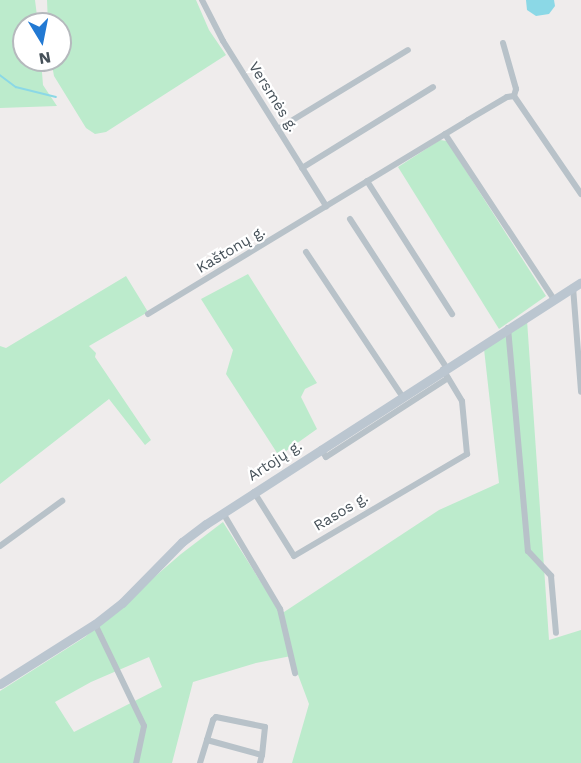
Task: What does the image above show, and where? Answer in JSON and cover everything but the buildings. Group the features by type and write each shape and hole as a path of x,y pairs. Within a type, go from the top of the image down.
{"main road":[{"name":"Artojų g.","path":"0,684 95,624 122,603 182,542 223,513 577,284"}],"street":[{"name":"Versmės g.","path":"202,0 223,40 326,206"},
{"path":"503,43 516,89 514,96 581,194"},
{"path":"278,129 408,50"},
{"path":"302,168 433,87"},
{"name":"Kaštonų g.","path":"148,314 468,120 507,97 514,96"},
{"path":"445,134 554,299"},
{"path":"367,181 452,314"},
{"path":"321,449 326,457 448,378 445,368 350,219"},
{"path":"306,252 402,396"},
{"path":"577,284 581,392"},
{"path":"508,327 528,551 551,576 556,633"},
{"name":"Rasos g.","path":"254,492 294,556 467,454 462,401 448,378"},
{"path":"0,546 62,501"},
{"path":"223,513 280,609 295,673"},
{"path":"95,624 144,726 136,763"},
{"path":"200,763 213,720 216,717 265,727 260,763"},
{"path":"207,740 262,755"}],"green space":[{"path":"0,0 35,0 36,12 12,12 12,72 42,72 43,85 57,106 0,108"},
{"path":"47,0 196,0 209,30 226,55 106,132 95,134 86,128 54,76 53,72 72,72 72,12 48,12"},
{"path":"440,140 447,141 546,296 499,329 398,167"},
{"path":"248,274 317,383 305,389 301,397 317,429 279,456 226,374 233,350 201,299"},
{"path":"126,276 148,312 89,346 96,353 95,357 151,440 145,445 109,399 0,484 0,346 6,348"},
{"path":"527,320 549,640 581,630 581,763 292,763 309,704 291,656 256,663 193,682 172,763 0,763 0,691 85,637 181,554 223,522 281,614 439,510 499,483 484,349","holes":["149,657 162,687 74,732 55,702 91,682"]}],"water":[{"path":"526,0 554,0 555,6 549,14 536,16 527,10"}],"waterway":[{"path":"0,75 16,87 56,97"}]}
